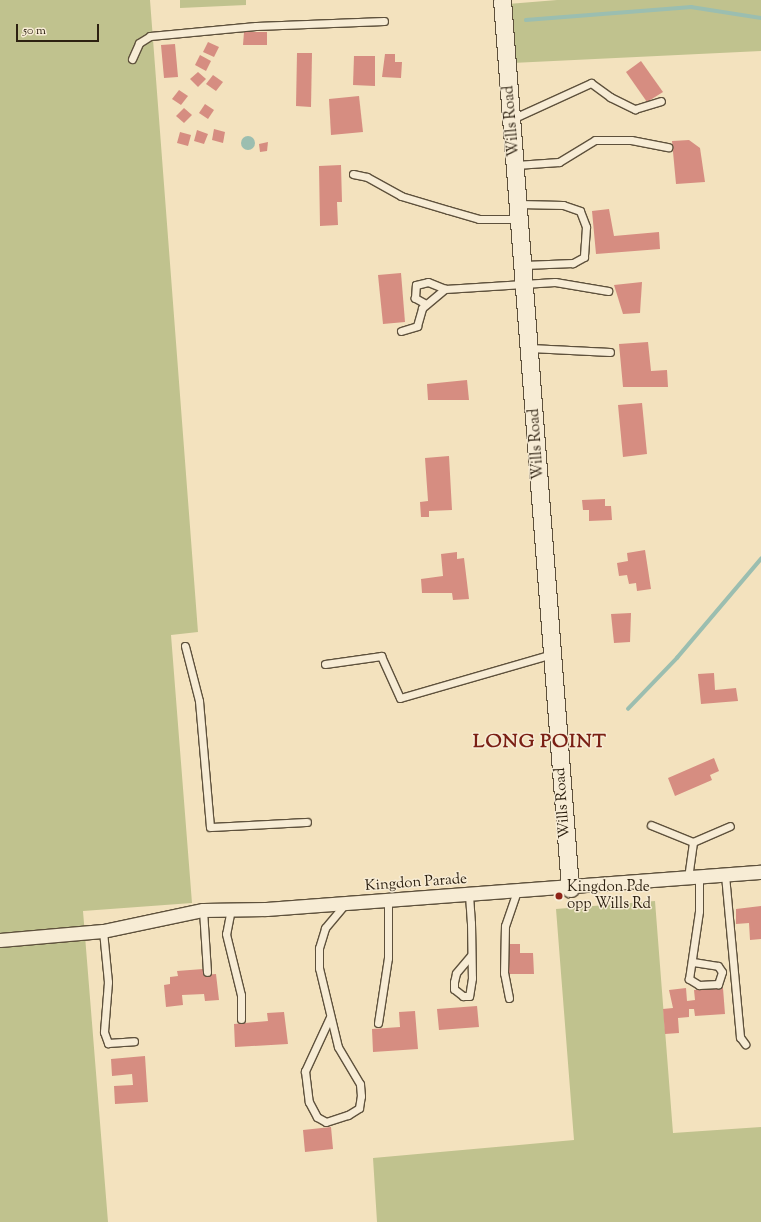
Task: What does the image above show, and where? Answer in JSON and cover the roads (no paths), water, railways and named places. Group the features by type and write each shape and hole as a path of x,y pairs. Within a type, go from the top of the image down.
{"street":[{"name":"Wills Road","path":"502,0 524,265 570,888"},
{"name":"Kingdon Parade","path":"0,940 76,935 103,931 203,910 345,904 570,888 761,872"}],"lane":[{"path":"132,59 139,43 150,36 256,26 384,21"},
{"path":"512,119 591,83 610,97 635,108 661,101"},
{"path":"516,165 558,162 595,140 632,140 668,147"},
{"path":"353,174 367,176 401,196 479,219 564,206 580,211 586,227 584,257 573,263 524,265"},
{"path":"426,304 415,298 416,285 428,282 445,289 565,282 608,291"},
{"path":"401,331 417,326 426,304 445,289"},
{"path":"530,348 610,352"},
{"path":"185,646 199,701 210,827 308,822"},
{"path":"325,664 381,656 400,698 552,654"},
{"path":"651,825 693,842 730,826"},
{"path":"693,842 693,962 689,979 692,983 718,984 722,972 718,966 693,962"},
{"path":"725,875 740,1037 745,1044"},
{"path":"509,998 504,973 505,926 517,892"},
{"path":"469,895 471,955 470,990 469,996 463,996 454,989 454,982 456,973 471,955"},
{"path":"378,1023 388,958 388,901"},
{"path":"330,1017 305,1071 309,1102 318,1117 326,1122 348,1115 359,1108 361,1096 360,1084 341,1054 330,1017 319,968 319,948 330,917 345,904"},
{"path":"231,909 226,934 241,995 241,1019"},
{"path":"203,910 207,972"},
{"path":"103,931 108,982 104,1032 108,1043 134,1041"}],"waterway":[{"path":"526,20 691,7 761,18"},
{"path":"628,709 677,658 761,559"}],"place":[{"name":"Kingdon Pde opp Wills Rd","path":"559,896"}],"district":[{"name":"LONG POINT","path":"540,743"}]}
